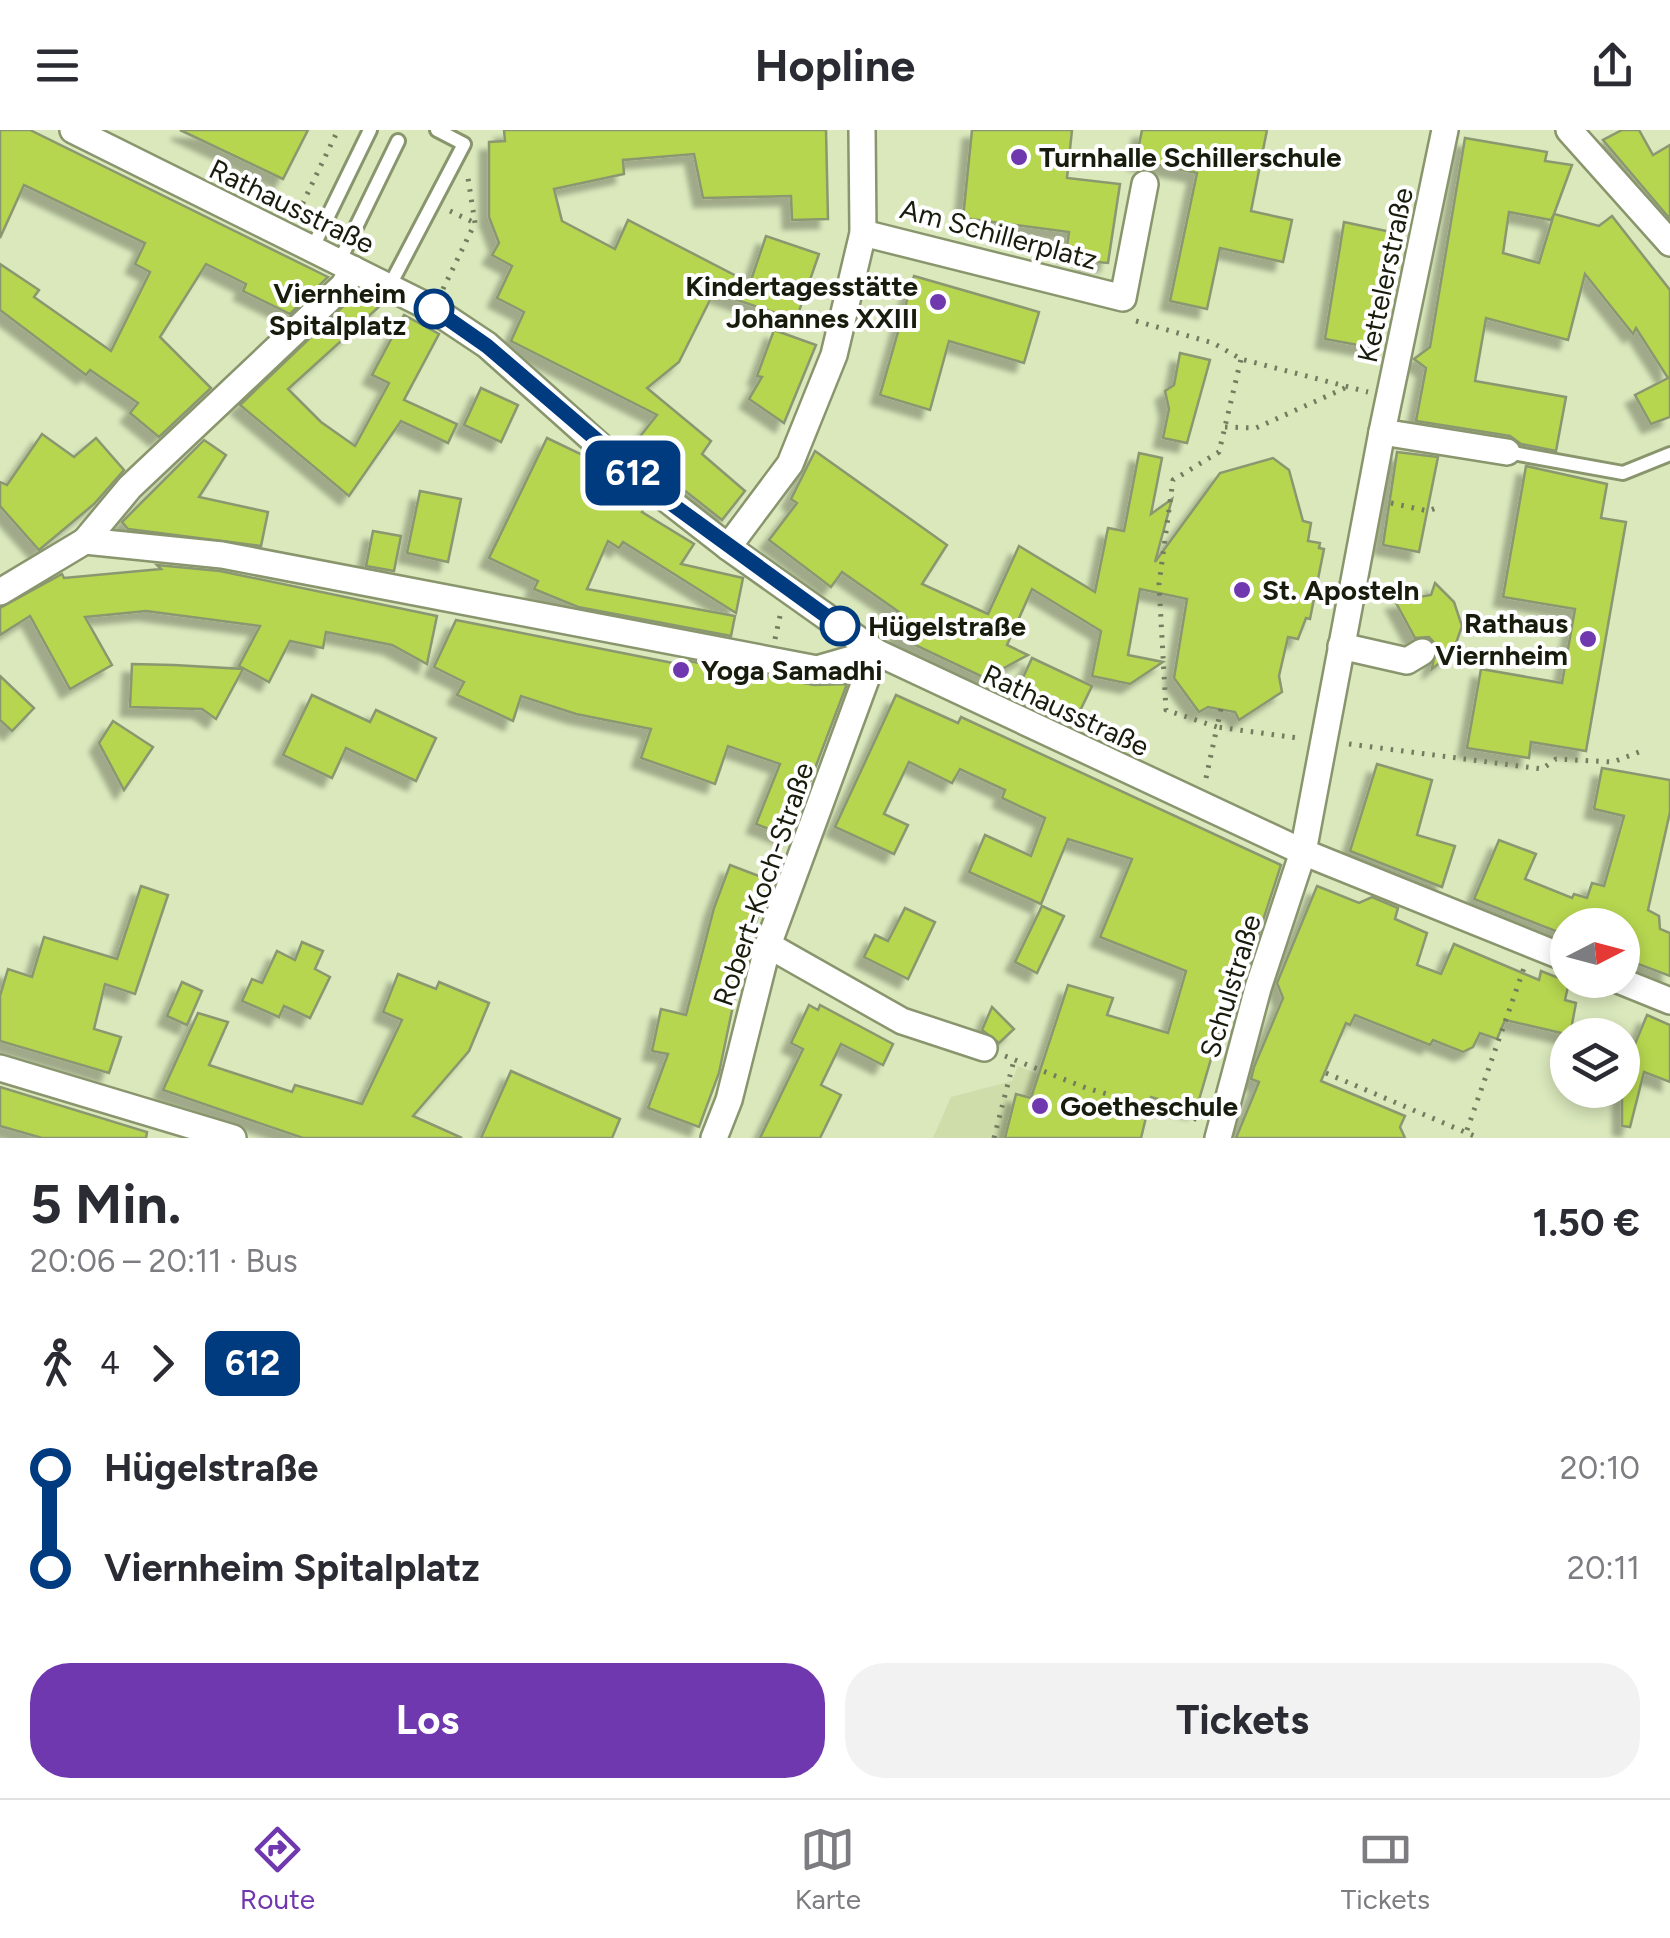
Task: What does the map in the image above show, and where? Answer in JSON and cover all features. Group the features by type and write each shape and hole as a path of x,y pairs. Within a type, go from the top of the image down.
{"street":[{"name":"Rathausstraße","path":"73,130 434,309 487,346 610,455 728,548 876,652 1200,806 1550,952"},
{"path":"728,548 790,464 834,355 863,232 862,130"},
{"name":"Kettelerstraße","path":"1304,852 1382,432 1445,130"},
{"path":"1569,130 1670,243"},
{"name":"Am Schillerplatz","path":"863,232 1123,298 1145,184"},
{"path":"0,592 85,541 130,487 344,285 346,266"},
{"path":"1382,432 1507,452"},
{"path":"85,541 222,555 817,670 876,652"},
{"path":"1341,646 1407,661 1422,652"},
{"name":"Robert-Koch-Straße","path":"714,1138 729,1100 768,945 876,652"},
{"name":"Schulstraße","path":"1220,1132 1258,988 1304,852"},
{"path":"768,945 902,1021 984,1048"},
{"path":"1640,989 1670,1001"},
{"path":"0,1068 233,1138"}],"lane":[{"path":"312,249 370,130"},
{"path":"389,287 464,144 437,130"},
{"path":"346,266 398,141"},
{"path":"1507,452 1623,473 1670,454"}],"path":[{"path":"286,236 338,130"},
{"path":"434,309 475,223 464,144"},
{"path":"432,202 475,223"},
{"path":"1123,298 1130,319 1213,343 1241,359 1389,398"},
{"path":"1241,359 1219,452 1173,480 1158,584 1166,710 1217,727 1542,769 1556,759 1613,762 1639,752"},
{"path":"1225,428 1256,428 1348,387"},
{"path":"1370,499 1428,511 1436,508"},
{"path":"770,662 786,588"},
{"path":"1200,806 1221,710"},
{"path":"1467,1130 1512,1010 1531,944"},
{"path":"984,1048 1086,1088 1220,1132"},
{"path":"994,1138 1014,1060"},
{"path":"1326,1073 1479,1138"}],"shaded area":[{"name":"Goetheschule","path":"1018,1066 1085,1093 1147,1110 1141,1138 933,1138 951,1097 1012,1081"}],"building":[{"path":"0,130 30,130 328,277 290,314 243,291 246,284 206,264 160,337 211,388 159,437 130,413 138,403 90,370 86,375 0,310 0,264 39,290 34,297 111,351 150,272 135,264 145,243 24,185 0,238"},
{"path":"180,130 308,130 283,179"},
{"path":"504,130 826,130 828,219 792,220 791,196 703,198 694,154 623,160 624,174 554,189 562,221 615,249 628,220 750,283 766,236 819,254 796,320 714,292 679,362 647,388 711,441 702,454 745,491 722,520 631,448 657,415 511,341 524,312 497,298 512,266 492,255 499,243 489,217 489,142 505,141"},
{"name":"Turnhalle Schillerschule","path":"972,130 1072,130 1067,178 1120,184 1108,263 1085,261 1086,255 1066,253 1069,232 963,218"},
{"path":"1142,130 1267,130 1251,211 1292,220 1283,262 1220,248 1207,309 1170,301 1197,173 1136,160"},
{"path":"1622,130 1639,130 1653,155 1670,145 1670,219 1603,140"},
{"path":"1465,138 1547,152 1545,161 1572,165 1554,214 1599,226 1612,216 1670,290 1670,417 1651,424 1635,395 1668,378 1636,328 1633,334 1585,274 1568,340 1486,318 1475,381 1566,397 1556,451 1521,444 1510,436 1416,421 1426,368 1414,359 1430,347","holes":["1509,212 1551,220 1554,214 1539,263 1503,253"]},
{"path":"1344,222 1391,232 1369,347 1325,339"},
{"path":"914,276 1039,312 1024,363 949,341 930,410 880,395"},
{"path":"358,292 382,304 288,389 321,422 355,446 389,383 372,375 404,315 439,334 404,400 457,424 448,443 401,421 349,496 240,405"},
{"path":"774,330 816,345 784,423 749,399 762,377 757,376"},
{"path":"1180,353 1210,360 1187,443 1163,438 1169,409 1165,391 1174,385"},
{"path":"481,388 518,405 501,442 464,425"},
{"path":"42,434 74,457 96,438 124,470 94,504 39,550 0,506 0,482 7,485"},
{"path":"547,438 589,458 585,467 646,505 642,512 694,544 681,564 743,578 736,613 623,542 619,548 608,541 587,589 735,616 731,636 578,607 534,589 538,581 489,558"},
{"path":"204,440 226,455 199,497 268,512 261,546 128,529 122,522"},
{"path":"815,451 947,545 922,584 988,614 1019,546 1095,592 1108,528 1124,531 1139,453 1162,458 1151,514 1172,499 1155,562 1220,473 1273,458 1289,470 1303,521 1311,523 1308,541 1320,543 1319,548 1324,549 1310,619 1306,618 1298,639 1288,637 1279,676 1282,692 1239,720 1235,712 1208,707 1199,712 1174,678 1187,599 1140,589 1128,655 1163,662 1130,684 1092,676 1101,631 1032,589 1007,645 1028,655 985,678 896,636 906,617 842,572 831,587 769,540 797,503 791,499"},
{"path":"1397,452 1438,457 1419,552 1383,545"},
{"name":"Rathaus Viernheim","path":"1526,466 1607,484 1601,518 1626,522 1586,751 1531,742 1529,758 1467,748 1481,669 1562,683 1575,609 1503,597"},
{"path":"420,491 461,499 448,562 407,553"},
{"path":"373,531 401,536 394,571 366,566"},
{"path":"157,565 220,571 437,616 427,664 392,645 326,632 323,648 290,641 269,682 239,666 260,626 146,611 85,617 112,665 70,689 30,616 0,635 0,608 62,574 64,578 161,569"},
{"path":"1435,583 1454,602 1462,626 1453,652 1432,669 1436,645 1429,637 1415,638 1395,601 1431,595"},
{"path":"456,620 688,666 689,661 814,685 847,684 789,837 756,824 780,764 728,746 715,784 641,758 651,729 576,714 521,696 513,721 457,695 464,682 434,667"},
{"path":"1032,658 1092,686 1075,721 1016,693"},
{"path":"132,664 243,669 216,719 202,709 130,707"},
{"path":"0,676 34,708 12,731 0,720"},
{"path":"312,695 370,722 376,710 436,738 416,781 346,748 332,778 283,755"},
{"path":"896,695 958,723 961,717 1281,865 1247,970 1238,967 1196,1110 1151,1097 1141,1138 1005,1138 1016,1094 1031,1098 1068,985 1113,998 1107,1015 1168,1033 1186,971 1100,937 1132,859 1068,839 1041,904 969,872 985,835 1031,856 1045,818 1002,798 1005,790 960,769 952,783 909,762 884,814 908,825 894,854 835,827"},
{"path":"113,721 153,747 124,790 99,743"},
{"path":"1377,764 1432,780 1417,835 1455,846 1442,887 1350,851"},
{"path":"1602,768 1670,780 1670,812 1648,910 1659,916 1660,929 1670,933 1670,976 1640,965 1640,908 1550,908 1550,929 1474,899 1499,840 1536,854 1525,879 1572,898 1574,894 1587,898 1592,883 1604,886 1624,816 1594,809"},
{"path":"730,865 772,881 744,953 719,1073 699,1127 648,1108 668,1054 652,1051 661,1009 686,1015 714,908"},
{"path":"141,886 168,895 135,994 105,984 94,1029 121,1037 109,1073 0,1041 0,996 8,969 32,977 44,937 117,959"},
{"path":"1317,886 1359,903 1372,897 1398,908 1395,919 1427,933 1417,965 1441,974 1454,944 1539,980 1541,971 1550,975 1550,998 1576,1003 1573,1018 1550,1018 1550,1030 1505,1020 1497,1039 1480,1033 1473,1047 1463,1052 1433,1040 1430,1045 1355,1015 1350,1025 1346,1023 1321,1081 1405,1116 1400,1127 1405,1138 1236,1138 1259,1082 1251,1079 1254,1067 1283,998 1277,983"},
{"path":"1042,906 1064,916 1037,973 1015,962"},
{"path":"905,908 935,922 908,979 864,957 875,935 888,941"},
{"path":"302,942 323,951 315,969 330,977 310,1018 284,1006 279,1017 242,1001 252,979 262,983 277,951 295,960"},
{"path":"398,974 436,989 439,982 489,1003 469,1051 413,1116 462,1138 303,1138 163,1090 198,1013 228,1022 209,1065 292,1092 295,1085 362,1104 402,1020 383,1012"},
{"path":"182,982 202,991 187,1025 167,1016"},
{"path":"809,1005 818,1010 820,1005 893,1044 883,1065 841,1044 821,1085 841,1095 820,1138 760,1138 803,1049 791,1043"},
{"path":"992,1007 1014,1029 999,1043 982,1030"},
{"path":"1647,1015 1670,1025 1670,1082 1644,1072 1640,1088 1640,1032"},
{"path":"511,1071 620,1119 612,1138 481,1138"},
{"path":"0,1087 147,1132 146,1138 42,1138 0,1126"},
{"path":"1622,1108 1635,1108 1630,1127 1622,1126"}],"bus line":[{"name":"612","path":"434,309 487,346 669,502 840,626"}],"place":[{"name":"Turnhalle Schillerschule","path":"1019,157"},
{"name":"Kindertagesstätte Johannes XXIII","path":"938,302"},
{"name":"Viernheim Spitalplatz","path":"434,309"},
{"name":"St. Aposteln","path":"1242,590"},
{"name":"Hügelstraße","path":"840,626"},
{"name":"Rathaus Viernheim","path":"1588,639"},
{"name":"Yoga Samadhi","path":"681,670"},
{"name":"Goetheschule","path":"1040,1106"}]}
